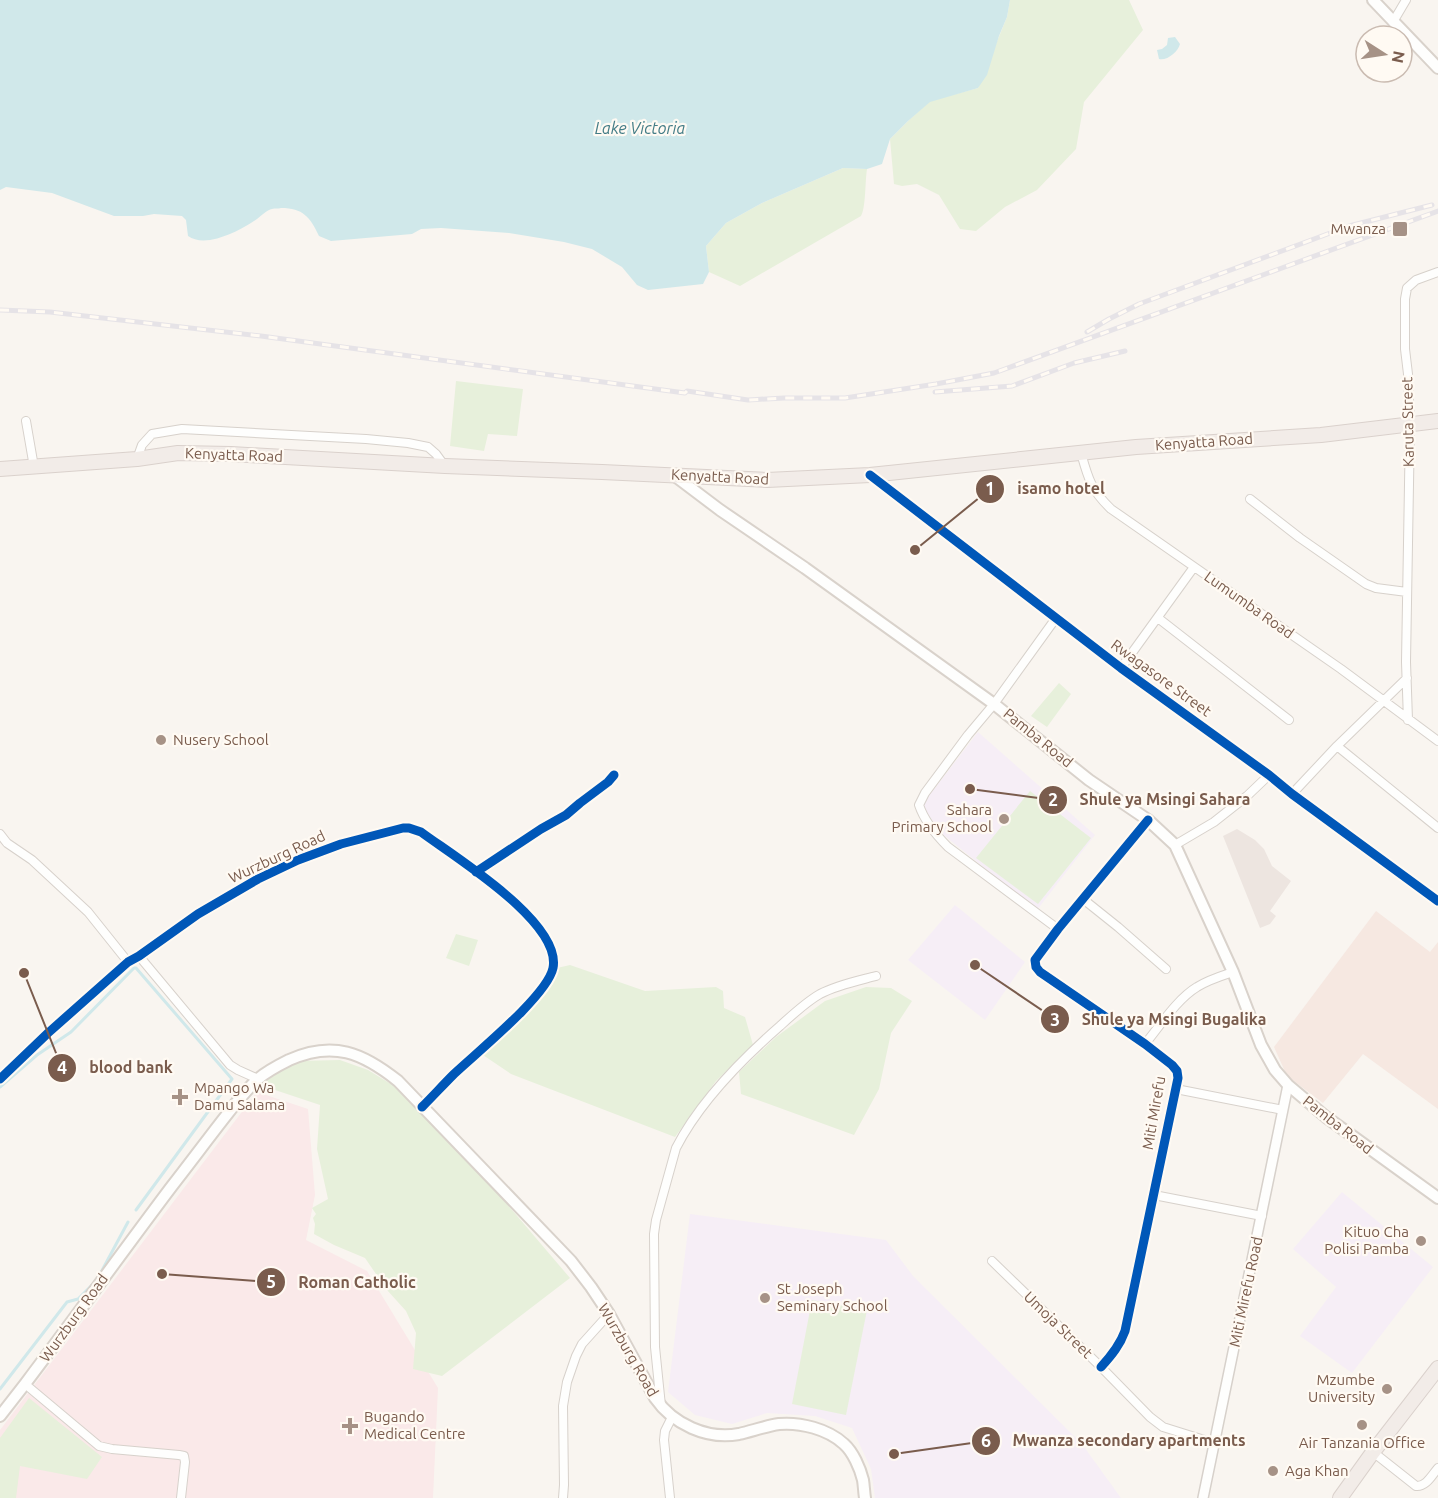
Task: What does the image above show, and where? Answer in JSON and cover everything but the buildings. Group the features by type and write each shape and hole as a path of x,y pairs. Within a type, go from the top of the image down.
{"highway":[{"name":"Kenyatta Road","path":"0,469 137,459 178,453 767,480 870,475 1136,447 1321,435 1438,421"},
{"path":"1340,1498 1438,1368"}],"main road":[{"path":"1373,0 1438,68"},
{"name":"Pamba Road","path":"674,475 994,704 1089,780 1148,820 1175,845 1233,972 1261,1045 1275,1070 1288,1085 1326,1117 1436,1194"},
{"name":"Wurzburg Road","path":"0,1416 237,1102 258,1079 273,1069 291,1059 324,1050 351,1053 379,1066 398,1081 571,1260 609,1314 661,1406 672,1417 685,1425 716,1434 736,1434 779,1424 795,1424 814,1428 844,1444 855,1459 863,1479 865,1498"}],"street":[{"path":"1393,22 1406,0"},
{"name":"Karuta Street","path":"1408,720 1407,592 1410,425 1405,349 1405,299 1407,288 1416,280 1438,272"},
{"path":"26,421 34,467"},
{"path":"137,459 142,445 152,434 182,429 419,444 428,447 445,466"},
{"name":"Lumumba Road","path":"1082,453 1091,485 1099,498 1111,508 1322,655 1438,741"},
{"name":"Rwagasore Street","path":"870,475 1121,668 1438,901"},
{"path":"1250,499 1300,538 1366,584 1382,589 1407,592"},
{"path":"1121,668 1194,567"},
{"path":"1056,618 994,704 925,793 920,807 938,836 948,847 1058,929"},
{"path":"1158,618 1289,720"},
{"path":"1292,794 1336,746 1407,678"},
{"path":"1336,746 1438,828"},
{"path":"476,872 566,815 614,775"},
{"path":"1175,845 1214,822 1269,775"},
{"name":"Miti Mirefu","path":"1101,1367 1117,1349 1125,1331 1178,1078 1172,1065 1040,972 1035,960 1148,820"},
{"name":"Wurzburg Road","path":"0,1079 128,962 198,914 258,879 322,850 402,828 421,832 511,898 536,925 545,938 554,960 552,972 529,1003 422,1107"},
{"path":"0,834 7,843 32,860 88,912 128,962"},
{"path":"1083,899 1166,969"},
{"path":"139,956 230,1065 258,1079"},
{"path":"1145,1044 1171,1012 1195,988 1233,972"},
{"path":"661,1406 654,1333 654,1234 672,1160 682,1138 730,1073 797,1010 818,995 876,976"},
{"name":"Miti Mirefu Road","path":"1203,1498 1288,1085"},
{"path":"1176,1089 1283,1110"},
{"path":"1154,1196 1262,1216"},
{"name":"Umoja Street","path":"992,1261 1150,1417 1163,1427 1214,1443"},
{"path":"563,1498 563,1406 567,1382 582,1344 609,1314"},
{"path":"25,1384 99,1446 184,1456 181,1498"},
{"path":"670,1498 664,1440 665,1431 672,1417"},
{"path":"1373,1452 1420,1487 1438,1468"}],"shaded area":[{"name":"Sahara Primary School","path":"978,732 1095,835 1037,910 941,833 922,805"},
{"path":"1237,829 1255,840 1264,849 1272,866 1291,881 1270,911 1276,916 1270,924 1260,928 1223,836"},
{"path":"955,905 1025,962 985,1020 908,960"},
{"path":"1376,911 1430,952 1438,942 1438,1109 1363,1054 1323,1103 1287,1076 1274,1047"},
{"path":"257,1092 308,1109 315,1195 306,1240 367,1271 438,1388 433,1498 0,1498 0,1430"},
{"path":"1342,1192 1433,1267 1352,1373 1300,1336 1336,1287 1293,1249"},
{"path":"690,1214 886,1240 913,1276 1082,1444 1121,1498 875,1498 871,1469 852,1428 815,1416 767,1413 732,1424 695,1415 668,1392"}],"green space":[{"path":"1010,0 1129,0 1143,30 1084,102 1076,149 1037,190 1005,207 976,231 960,229 939,195 917,184 902,186 894,184 890,139 930,101 978,88 1007,17"},
{"path":"843,168 867,169 865,201 861,216 740,286 709,272 706,246 726,223 762,203"},
{"path":"456,381 523,389 517,436 488,434 484,451 450,446"},
{"path":"1059,683 1071,694 1047,727 1031,716"},
{"path":"1030,791 1091,838 1038,904 976,858"},
{"path":"456,934 478,940 469,966 446,958"},
{"path":"570,965 645,991 716,987 723,991 724,1008 745,1017 753,1045 716,1081 675,1137 511,1074 480,1053 544,991 557,968"},
{"path":"866,987 891,988 912,1001 891,1033 879,1089 854,1135 741,1094 739,1072 776,1037 825,1001"},
{"path":"340,1060 368,1070 404,1092 477,1169 570,1278 442,1376 413,1369 416,1333 406,1311 387,1290 365,1258 314,1234 313,1218 316,1214 312,1208 328,1199 317,1149 320,1105 260,1085 296,1061"},
{"path":"812,1300 867,1310 846,1415 792,1404"},
{"path":"29,1398 102,1457 87,1479 20,1466 16,1498 0,1498 0,1438"}],"water":[{"name":"Lake Victoria","path":"0,0 1010,0 1007,17 987,75 978,88 930,102 890,139 882,164 867,169 843,168 762,203 726,223 706,246 709,272 703,284 648,290 637,285 622,267 592,249 509,233 441,228 421,229 412,234 331,241 319,236 305,215 289,208 281,208 268,211 233,233 204,240 188,236 186,220 182,216 154,214 114,216 52,193 6,187 0,190"},
{"path":"1175,37 1180,44 1177,50 1169,57 1159,59 1157,50 1167,45 1168,38"}],"waterway":[{"path":"0,1087 37,1055 71,1032 136,968 232,1079 136,1210"},
{"path":"99,1276 128,1222"},
{"path":"0,1389 67,1302 78,1299 93,1284"}],"railway":[{"path":"1087,332 1139,304 1349,226 1432,205"},
{"path":"0,310 50,312 261,336 748,400 845,398 994,373 1438,211"},
{"path":"935,392 1012,386 1074,363 1125,351"}],"cycle path":[{"path":"870,475 1121,668 1438,901"},
{"path":"476,872 566,815 614,775"},
{"path":"1101,1367 1115,1350 1125,1331 1178,1078 1177,1071 1145,1044 1040,972 1035,960 1148,820"},
{"path":"0,1079 128,962 198,914 258,879 298,860 341,844 409,828 421,832 479,873 524,911 541,931 551,950 553,968 548,980 525,1008 422,1107"}],"place":[{"name":"Mwanza","path":"1400,229"},
{"name":"isamo hotel","path":"915,550"},
{"name":"Nusery School","path":"161,740"},
{"name":"Shule ya Msingi Sahara","path":"970,789"},
{"name":"Sahara Primary School","path":"1004,819"},
{"name":"Shule ya Msingi Bugalika","path":"975,965"},
{"name":"blood bank","path":"24,973"},
{"name":"Mpango Wa Damu Salama","path":"180,1097"},
{"name":"Kituo Cha Polisi Pamba","path":"1421,1241"},
{"name":"Roman Catholic","path":"162,1274"},
{"name":"St Joseph Seminary School","path":"765,1298"},
{"name":"Mzumbe University","path":"1387,1389"},
{"name":"Air Tanzania Office","path":"1362,1425"},
{"name":"Bugando Medical Centre","path":"350,1426"},
{"name":"Mwanza secondary apartments","path":"894,1454"},
{"name":"Aga Khan","path":"1273,1471"}]}
